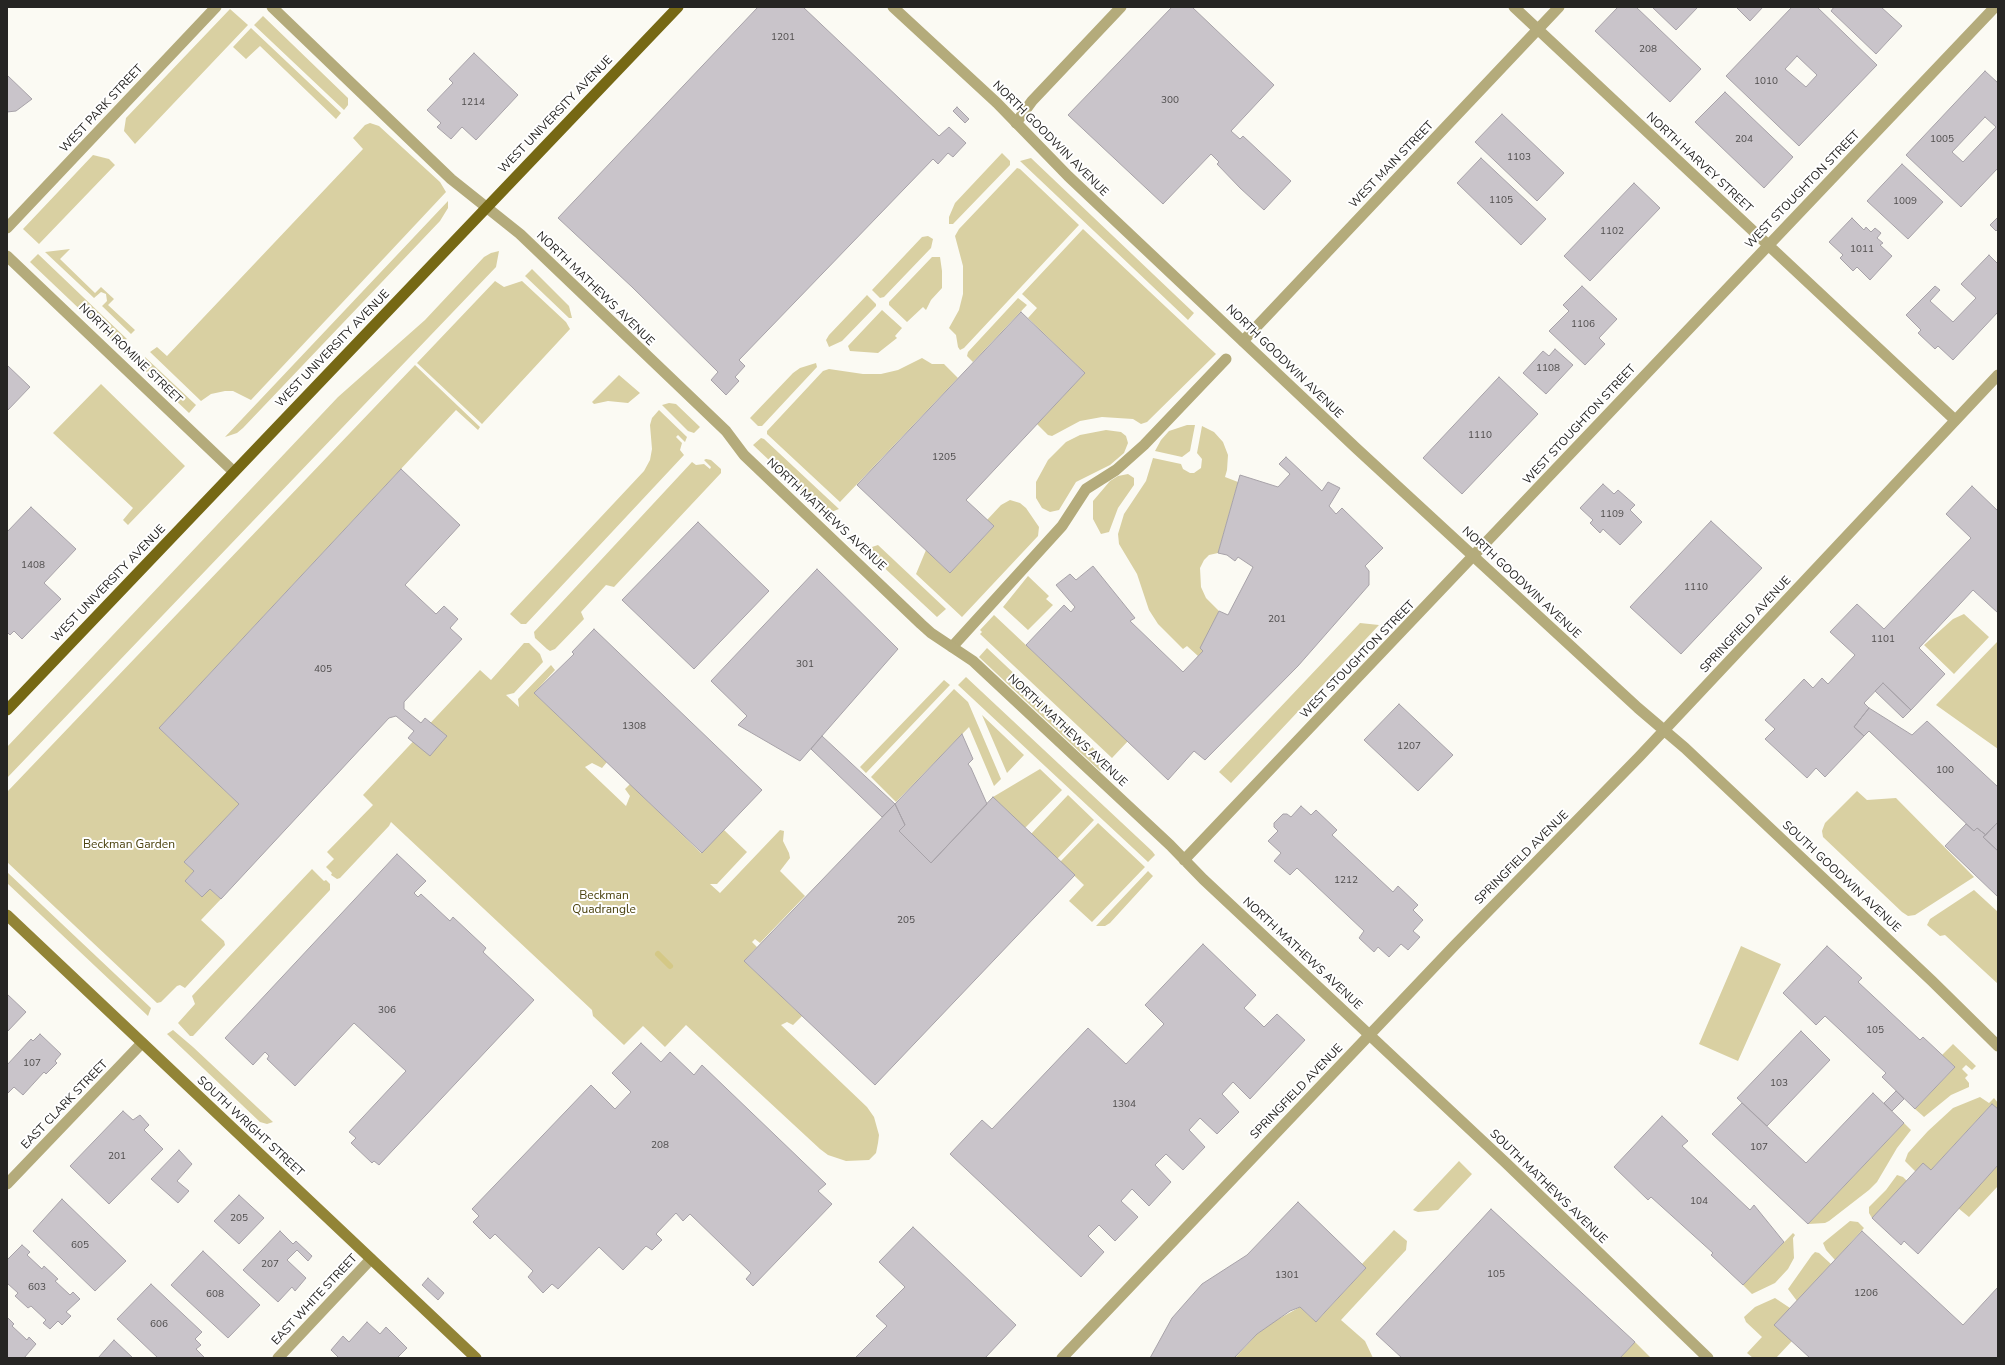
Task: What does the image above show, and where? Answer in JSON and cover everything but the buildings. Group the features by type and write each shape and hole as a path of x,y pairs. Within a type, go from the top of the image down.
{"main road":[{"name":"WEST UNIVERSITY AVENUE","path":"7,710 678,7"},
{"name":"SOUTH WRIGHT STREET","path":"7,915 476,1358"}],"street":[{"name":"WEST PARK STREET","path":"7,228 216,7"},
{"name":"NORTH MATHEWS AVENUE","path":"272,7 455,182 520,234 726,431 744,455 926,628 973,661 1370,1036"},
{"name":"NORTH GOODWIN AVENUE","path":"893,7 1016,123 1068,176 1474,558 1664,730"},
{"path":"1016,123 1032,101 1120,7"},
{"name":"NORTH HARVEY STREET","path":"1514,7 1955,420"},
{"name":"WEST MAIN STREET","path":"1243,341 1559,7"},
{"name":"WEST STOUGHTON STREET","path":"1184,860 1474,558 1768,245 1995,7"},
{"name":"NORTH ROMINE STREET","path":"7,256 234,472"},
{"path":"952,647 1062,526 1086,489 1116,470 1144,445 1226,359"},
{"name":"SPRINGFIELD AVENUE","path":"1062,1358 1370,1036 1455,944 1573,825 1664,730 1998,375"},
{"name":"SOUTH GOODWIN AVENUE","path":"1664,730 1817,872 1998,1046"},
{"name":"SOUTH MATHEWS AVENUE","path":"1370,1036 1506,1163 1708,1358"},
{"name":"EAST CLARK STREET","path":"7,1184 142,1043"},
{"name":"EAST WHITE STREET","path":"278,1358 371,1259"}],"green space":[{"path":"230,9 248,25 135,144 124,131 126,118"},
{"path":"263,16 348,98 348,105 344,110 254,25"},
{"path":"251,28 341,113 336,119 260,46 246,59 233,47"},
{"path":"370,123 379,126 440,182 446,192 251,400 233,391 225,391 211,394 201,401 150,352 157,347 167,356 363,149 353,138 365,125"},
{"path":"1002,153 1010,161 1010,165 953,224 949,224 949,217 955,203"},
{"path":"93,155 109,159 115,165 39,244 23,229"},
{"path":"1031,158 1194,313 1188,320 1020,161"},
{"path":"1017,168 1020,169 1079,225 964,348 960,350 956,335 949,328 959,310 963,294 963,266 955,236 959,229"},
{"path":"448,201 448,208 440,221 243,428 237,433 225,437"},
{"path":"1083,229 1216,354 1147,422 1141,424 1133,419 1102,417 1080,421 1052,436 1048,435 1037,424 1085,373 1028,318 1037,308 1022,294"},
{"path":"928,236 933,239 931,248 884,297 880,298 872,290 922,237"},
{"path":"70,249 60,259 95,293 101,287 114,299 108,305 135,330 131,334 102,306 107,301 106,294 101,292 94,298 45,252"},
{"path":"499,251 496,267 7,778 7,747 338,397 425,320 484,257"},
{"path":"38,254 127,339 119,342 111,339 30,262"},
{"path":"932,257 940,257 942,288 931,300 926,310 923,307 907,322 889,305 889,302"},
{"path":"532,269 569,306 572,318 569,318 525,276"},
{"path":"495,281 504,287 522,281 566,322 570,329 482,424 417,363"},
{"path":"867,295 876,304 876,306 842,341 829,347 826,340 829,335"},
{"path":"1018,298 1027,305 973,362 967,356 968,352"},
{"path":"882,310 902,328 895,336 897,338 878,353 850,351 848,346"},
{"path":"145,357 196,405 189,413 147,373 143,367"},
{"path":"922,358 932,364 944,364 958,378 840,502 767,434 767,431 823,371 829,369 863,374 881,374 898,370"},
{"path":"816,363 817,367 762,426 758,426 750,418 793,373 800,368"},
{"name":"Beckman Garden","path":"415,365 480,427 478,430 456,410 159,728 239,804 184,862 194,871 185,881 202,897 210,889 221,899 201,920 224,941 225,945 185,988 180,985 177,986 161,1002 157,1003 7,862 7,792"},
{"path":"619,375 640,393 628,403 608,401 594,404 592,402"},
{"path":"101,384 185,466 128,525 123,520 133,508 53,433"},
{"path":"669,403 676,404 700,427 694,433 688,431 662,405"},
{"path":"659,410 687,437 685,442 678,435 676,437 682,443 680,450 684,455 526,624 521,624 510,614 644,471 650,460 652,449 650,425 652,418"},
{"path":"1187,425 1195,425 1190,451 1182,457 1155,451 1161,440 1169,431"},
{"path":"1202,426 1214,432 1223,442 1228,455 1225,477 1238,482 1218,553 1209,555 1204,560 1200,568 1201,587 1206,598 1219,611 1201,648 1203,651 1198,656 1187,646 1183,649 1158,624 1149,610 1137,574 1119,544 1118,534 1124,514 1146,481 1153,458 1181,464 1183,469 1190,473 1194,473 1201,468 1202,459 1197,453"},
{"path":"1106,430 1121,432 1126,436 1128,443 1124,453 1110,465 1076,482 1059,510 1050,512 1042,508 1036,498 1036,482 1048,460 1066,442 1080,435"},
{"path":"761,438 764,439 839,509 831,512 822,510 753,445"},
{"path":"704,460 711,460 721,469 721,473 614,587 606,585 581,612 584,619 555,649 550,651 547,649 535,638 534,632 692,462 696,465 704,464 710,469 711,467"},
{"path":"1128,474 1134,478 1134,485 1118,508 1109,532 1101,534 1093,519 1093,501 1110,481 1118,476"},
{"path":"1010,500 1020,503 1026,508 1039,527 1038,536 962,617 916,574 926,550 950,573 994,526 987,520 1001,505"},
{"path":"878,545 946,609 937,617 877,561 872,547"},
{"path":"1028,576 1049,596 1046,599 1053,605 1028,630 1003,607"},
{"path":"1964,614 1989,637 1954,674 1924,645 1953,619"},
{"path":"994,615 1128,741 1112,758 980,634 982,632 980,630"},
{"path":"1360,623 1379,625 1231,783 1219,772"},
{"path":"1998,641 1998,749 1936,705"},
{"name":"Beckman Quadrangle","path":"524,643 529,643 540,654 543,662 514,693 506,695 519,707 518,699 551,665 555,670 534,693 607,762 602,768 592,763 585,767 626,806 630,796 625,789 630,784 701,853 724,830 747,852 717,884 710,884 720,893 780,830 784,831 783,841 790,858 780,871 805,896 760,943 755,939 752,942 757,947 744,961 802,1016 793,1025 787,1022 781,1025 867,1107 874,1117 879,1135 876,1153 869,1160 846,1161 828,1155 686,1025 665,1047 643,1026 624,1045 593,1016 592,1010 391,822 389,826 340,878 337,879 331,875 332,873 326,867 334,859 327,852 373,805 363,795 480,670 491,680"},
{"path":"987,648 1108,762 1100,771 979,657"},
{"path":"966,677 1155,855 1148,862 958,685"},
{"path":"944,680 950,685 866,773 860,767"},
{"path":"954,689 968,702 1001,779 994,786 969,727 896,802 871,777"},
{"path":"982,715 1024,755 1007,773"},
{"path":"1040,769 1062,790 1025,828 993,797"},
{"path":"1857,791 1867,800 1896,798 1974,877 1915,915 1908,916 1902,912 1823,837 1822,831 1825,823"},
{"path":"1068,795 1094,820 1057,859 1031,834"},
{"path":"1098,823 1145,867 1092,922 1069,901 1084,885 1060,862"},
{"path":"312,869 324,881 326,880 330,884 330,890 193,1036 190,1036 178,1023 195,1004 192,996"},
{"path":"1148,871 1153,876 1110,923 1105,926 1096,926"},
{"path":"7,872 151,1008 148,1016 7,883"},
{"path":"1974,890 1998,912 1998,984 1945,935 1940,936 1927,925 1930,919"},
{"path":"1741,946 1781,964 1738,1061 1699,1044"},
{"path":"173,1030 273,1122 267,1124 260,1122 167,1034"},
{"path":"1953,1044 1976,1066 1972,1070 1966,1065 1962,1069 1968,1075 1965,1078 1969,1083 1969,1087 1951,1095 1924,1117 1915,1109 1955,1067 1942,1055"},
{"path":"1980,1097 1989,1103 1994,1098 1998,1103 1998,1109 1992,1104 1931,1170 1916,1172 1905,1161 1908,1153 1928,1131 1953,1108"},
{"path":"1904,1123 1911,1130 1897,1148 1877,1182 1829,1221 1825,1223 1808,1224"},
{"path":"1459,1161 1472,1174 1438,1210 1418,1212 1413,1210"},
{"path":"1998,1165 1998,1186 1969,1217 1958,1208"},
{"path":"1897,1175 1903,1177 1907,1181 1872,1218 1869,1213 1869,1207 1886,1190"},
{"path":"1850,1221 1858,1222 1864,1228 1835,1260 1826,1250 1823,1243"},
{"path":"1394,1230 1407,1241 1406,1250 1341,1320 1365,1341 1373,1358 1235,1358 1257,1334 1273,1322 1300,1307 1316,1322 1366,1268 1362,1264"},
{"path":"1793,1233 1795,1235 1793,1238 1794,1258 1788,1269 1775,1283 1752,1294 1743,1285"},
{"path":"1815,1252 1819,1253 1831,1264 1797,1301 1788,1289"},
{"path":"1775,1298 1790,1308 1792,1341 1776,1358 1753,1358 1747,1353 1762,1337 1746,1322 1744,1317 1755,1307"},
{"path":"1635,1342 1651,1358 1620,1358"}],"waterway":[{"path":"658,954 670,966"}]}
